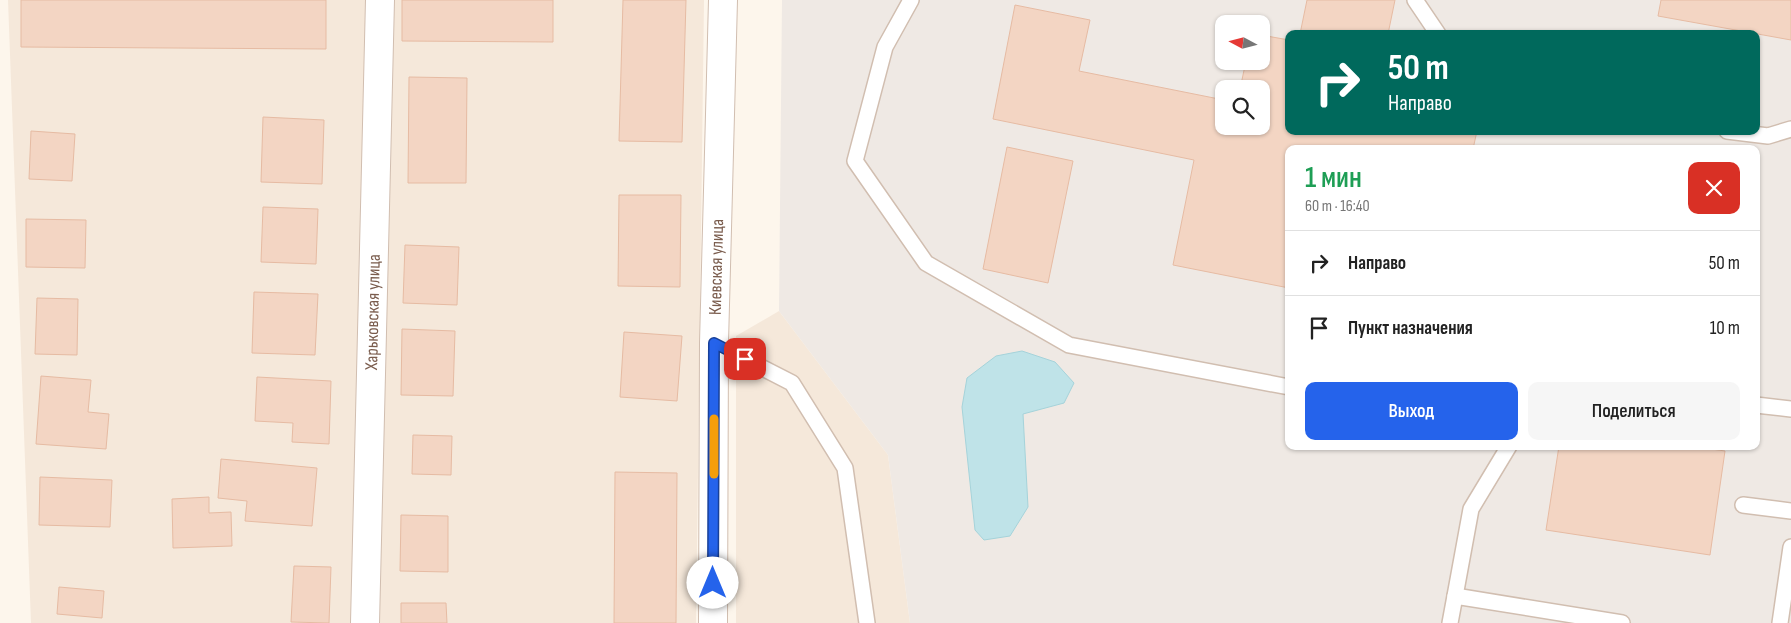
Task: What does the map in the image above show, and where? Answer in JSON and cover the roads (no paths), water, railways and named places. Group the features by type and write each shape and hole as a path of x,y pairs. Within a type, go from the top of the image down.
{"street":[{"name":"Харьковская улица","path":"364,623 380,0"},
{"name":"Киевская улица","path":"713,623 714,343 723,0"}],"lane":[{"path":"911,0 885,47 855,161 926,263 1069,345 1285,386"},
{"path":"1415,0 1435,30"},
{"path":"1760,135 1768,136 1791,129"},
{"path":"714,343 792,383 845,468 867,623"},
{"path":"1760,405 1791,409"},
{"path":"1450,623 1471,509 1507,450"},
{"path":"1743,504 1791,511"},
{"path":"1780,623 1791,547"},
{"path":"1455,596 1622,623"}],"water":[{"path":"1022,351 1055,362 1074,383 1064,403 1023,414 1028,507 1010,536 984,540 975,530 962,407 967,378 996,356"}]}
